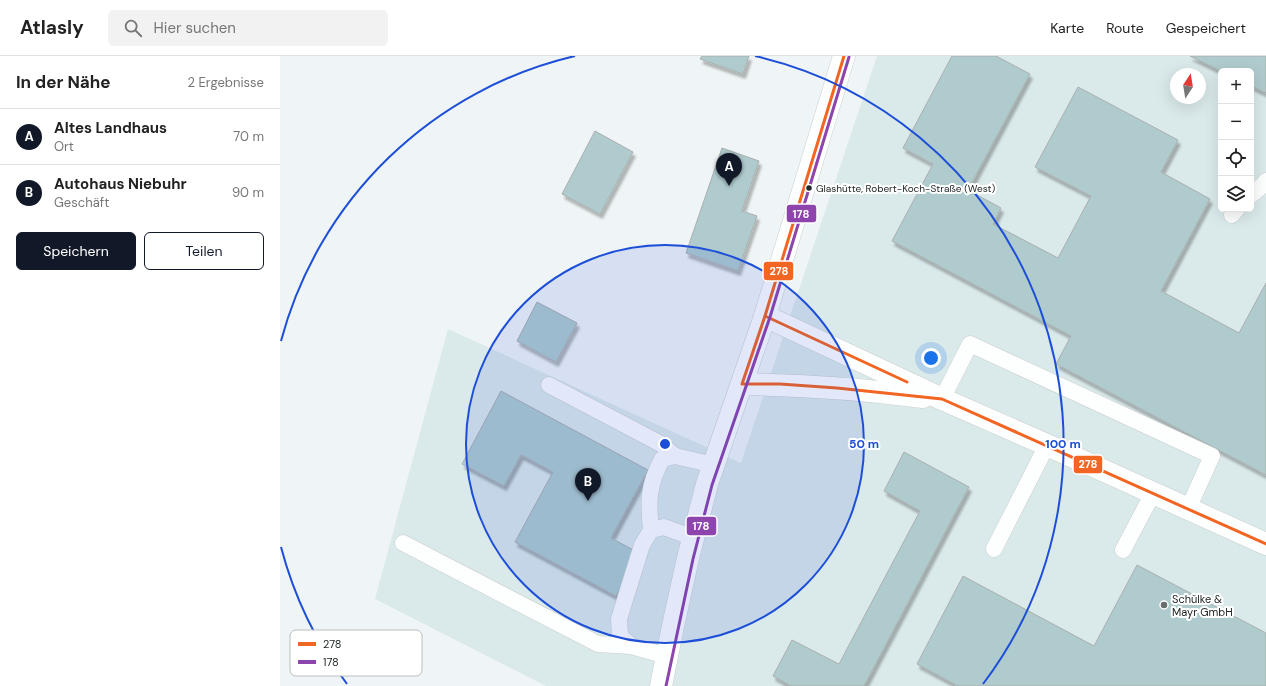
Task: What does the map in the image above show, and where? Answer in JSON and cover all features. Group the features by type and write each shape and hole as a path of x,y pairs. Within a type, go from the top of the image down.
{"street":[{"path":"661,686 707,484 765,316 844,56"},
{"path":"765,316 942,399 1266,544"},
{"path":"742,384 780,384 837,388 942,399"}],"lane":[{"path":"1254,192 1266,181"},
{"path":"942,399 970,344 1212,456 1188,509"},
{"path":"549,385 661,444 676,456 714,465"},
{"path":"994,549 1047,445"},
{"path":"631,646 620,636 619,619 642,545 651,530 648,505 654,474 662,459 676,456"},
{"path":"1123,550 1153,493"},
{"path":"651,530 664,527 694,538"},
{"path":"403,543 598,644 631,646 667,656"}],"shaded area":[{"path":"877,56 1266,56 1266,686 546,686 375,599 448,329 741,463"}],"building":[{"path":"702,56 749,56 743,74 700,59"},
{"path":"952,56 996,56 1030,74 968,190 1001,208 993,224 1058,258 1091,196 1035,167 1078,87 1178,140 1161,172 1210,199 1161,291 1239,333 1266,283 1266,475 1056,364 1071,336 892,241 933,164 903,148"},
{"path":"1190,56 1266,56 1266,93 1254,87 1254,68 1218,68 1218,70"},
{"path":"595,131 633,152 600,214 562,194"},
{"path":"722,148 759,161 742,211 757,216 738,271 686,253"},
{"path":"537,302 577,323 556,362 517,341"},
{"path":"501,391 648,470 611,538 639,553 616,596 515,542 553,472 521,455 504,486 462,464"},
{"path":"904,452 969,487 864,686 791,686 773,676 792,640 839,664 920,511 884,491"},
{"name":"Schülke & Mayr GmbH","path":"1137,565 1266,633 1266,686 958,686 917,664 963,576 1094,646"}],"transit line":[{"name":"278","path":"844,56 765,316 742,384 780,384 837,388 942,399 1266,544"},
{"name":"178","path":"666,686 693,559 712,485 770,317 849,57"},
{"name":"278","path":"765,316 907,382"}],"place":[{"name":"Altes Landhaus","path":"729,186"},
{"name":"Glashütte, Robert-Koch-Straße (West)","path":"809,188"},
{"name":"Autohaus Niebuhr","path":"588,501"},
{"name":"Schülke & Mayr GmbH","path":"1164,605"}]}
